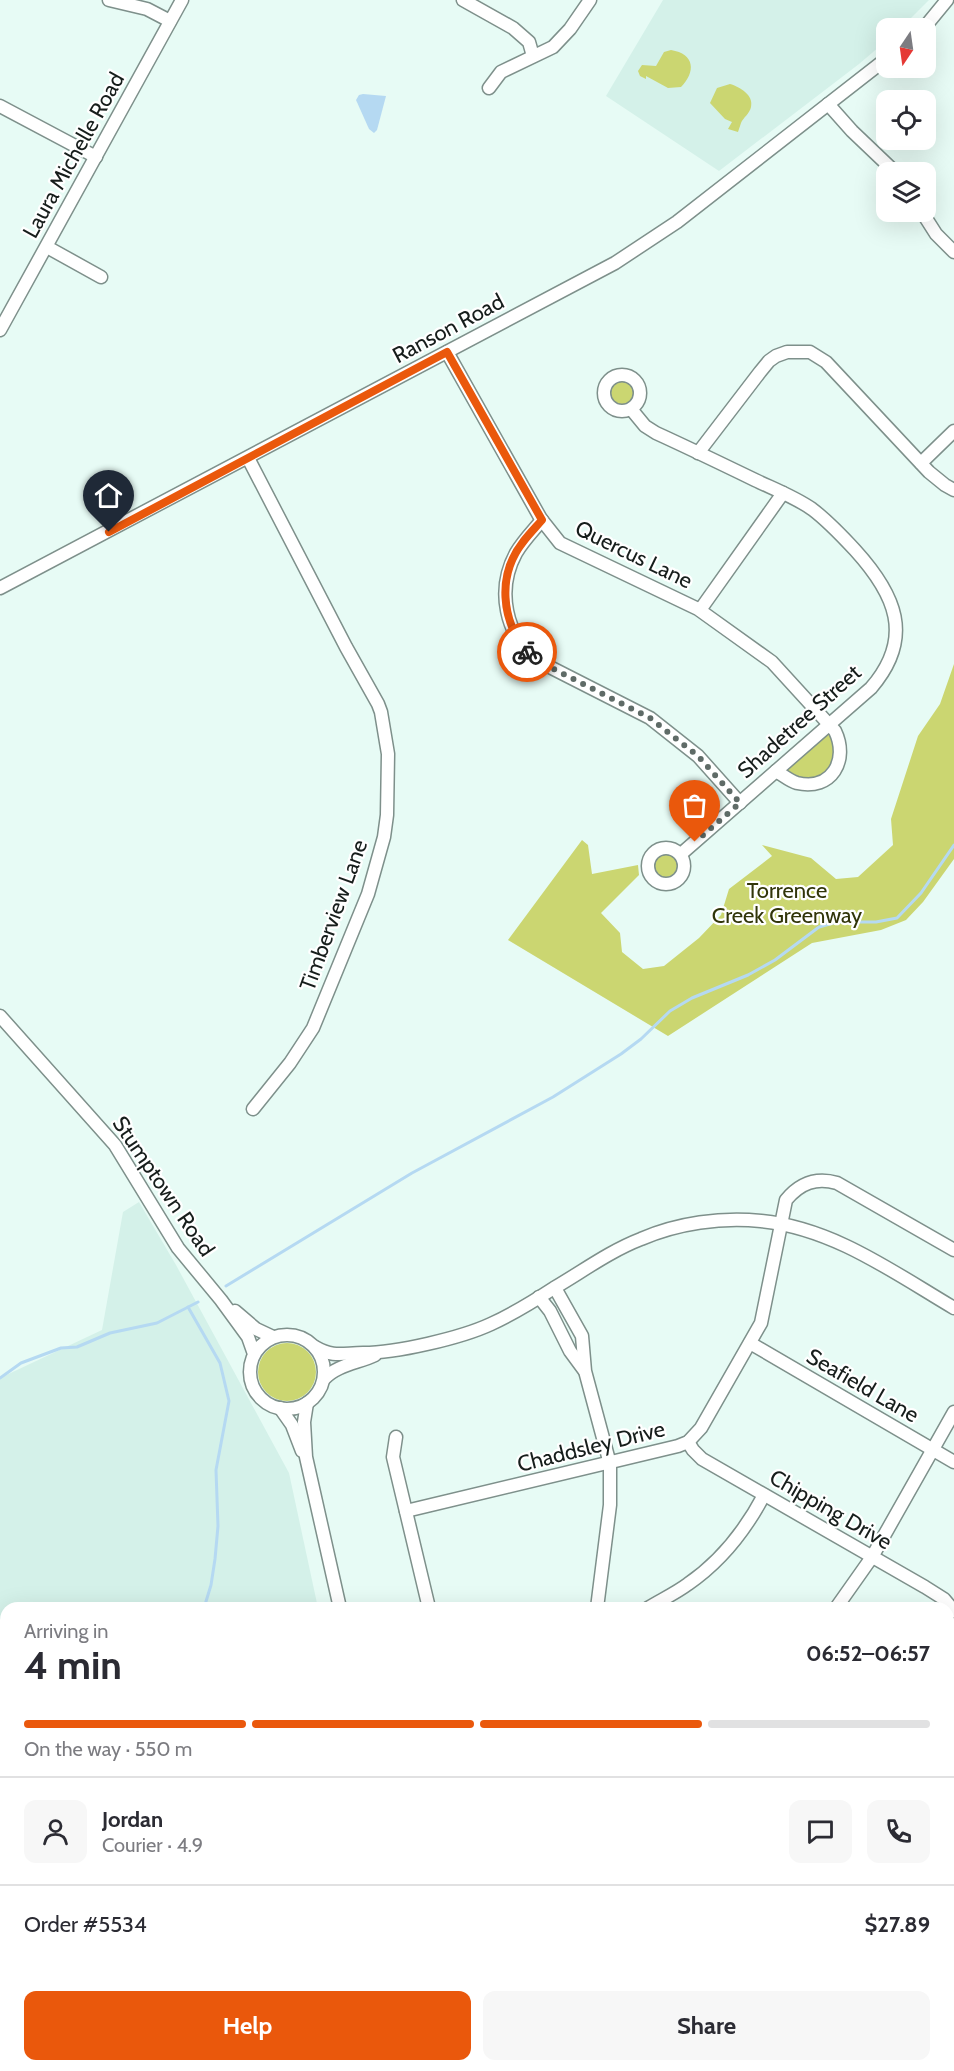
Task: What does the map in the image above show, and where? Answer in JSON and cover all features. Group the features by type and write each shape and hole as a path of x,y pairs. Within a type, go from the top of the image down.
{"street":[{"path":"109,0 142,4 170,21"},
{"name":"Laura Michelle Road","path":"0,330 182,0"},
{"path":"462,0 513,28 529,42 533,56"},
{"path":"489,88 501,72 553,47 570,29 590,0"},
{"path":"932,18 947,0"},
{"name":"Ranson Road","path":"0,588 248,459 640,248 677,222 876,67"},
{"path":"828,104 885,162"},
{"path":"0,106 96,157"},
{"path":"928,222 936,234 954,252"},
{"path":"47,247 101,277"},
{"name":"Quercus Lane","path":"447,352 542,520 560,543 700,610 772,662 829,725"},
{"path":"698,453 769,361 787,352 810,352 826,362 921,463 945,485 954,490"},
{"name":"Shadetree Street","path":"631,409 645,426 656,433 812,509 879,578 887,592 896,619 892,652 879,679 681,854"},
{"path":"921,463 954,431"},
{"name":"Timberview Lane","path":"248,459 378,704 388,754 387,815 384,837 368,894 313,1028 290,1063 253,1109"},
{"path":"700,610 783,493"},
{"path":"542,520 522,543 507,576 505,599 512,630 518,642 538,661 650,718 698,756 740,803"},
{"path":"776,771 798,783 813,784 829,778 838,765 840,749 838,737 829,725"},
{"name":"Stumptown Road","path":"0,1016 115,1145 178,1248 248,1337 254,1354"},
{"name":"Chaddsley Drive","path":"406,1511 610,1464 688,1442 701,1428 764,1314 786,1200 806,1183 826,1180 847,1188 954,1250"},
{"path":"379,1353 330,1373 324,1379 315,1397 299,1407 280,1408 269,1404 253,1388 250,1377 250,1365 254,1354 259,1347 273,1337 291,1335 308,1341 326,1354 337,1355 379,1353 473,1331 490,1325 612,1252 670,1228 699,1222 759,1220 803,1228 851,1248 954,1308"},
{"path":"555,1288 582,1336 585,1371 610,1464 610,1505 598,1602"},
{"path":"539,1297 550,1311 570,1351 585,1371"},
{"name":"Stumptown Road","path":"221,1300 256,1329 273,1337"},
{"name":"Seafield Lane","path":"750,1343 954,1462"},
{"path":"315,1347 321,1357 324,1379"},
{"path":"307,1403 304,1422 306,1457 339,1602"},
{"path":"280,1408 292,1425 306,1457"},
{"path":"840,1602 872,1557 954,1412"},
{"path":"396,1437 393,1457 428,1602"},
{"name":"Chipping Drive","path":"688,1442 702,1459 925,1587 946,1602"},
{"path":"658,1602 689,1583 723,1553 747,1523 764,1495"}],"shaded area":[{"path":"663,0 929,0 911,18 876,18 876,50 719,171 606,96"},
{"path":"139,1202 176,1265 289,1473 317,1602 0,1602 0,1378 102,1330 123,1212"}],"green space":[{"path":"671,50 685,55 691,64 689,75 681,87 668,88 646,76 646,79 640,76 638,71 642,65 656,66 664,52"},
{"path":"730,84 745,92 751,103 738,132 728,129 732,122 725,119 710,103 717,88"},
{"path":"622,378 632,382 636,392 632,402 622,406 612,402 608,392 612,382"},
{"name":"Torrence Creek Greenway","path":"954,664 954,859 923,902 906,920 881,930 812,943 668,1036 508,940 582,840 588,845 592,874 638,865 639,875 601,913 620,933 622,952 643,969 664,966 699,938 721,915 729,889 772,856 762,845 811,858 836,879 858,877 893,845 891,819 918,736 940,704"},
{"path":"828,733 836,746 833,765 821,777 799,779 786,771"},
{"path":"665,853 674,857 678,866 674,875 665,879 656,875 652,866 656,857"},
{"path":"281,1343 293,1343 308,1351 316,1366 316,1378 308,1393 293,1401 281,1401 266,1393 258,1378 258,1366 266,1351"}],"water":[{"path":"359,95 386,96 377,130 374,133 369,129 356,100"}],"waterway":[{"path":"226,1286 412,1173 553,1097 621,1054 641,1039 670,1011 692,998 748,975 775,960 819,927 837,922 876,922 897,918 921,893 954,845"},
{"path":"0,1378 21,1363 61,1348 77,1347 110,1333 157,1323 198,1302"},
{"path":"188,1307 220,1363 229,1401 216,1470 218,1526 211,1585 206,1602"}],"way so far":[{"path":"527,652 538,661 650,718 698,756 740,803 695,842"}],"route":[{"path":"109,532 447,352 542,520 522,543 507,576 505,599 508,619 518,642 527,652"}]}
